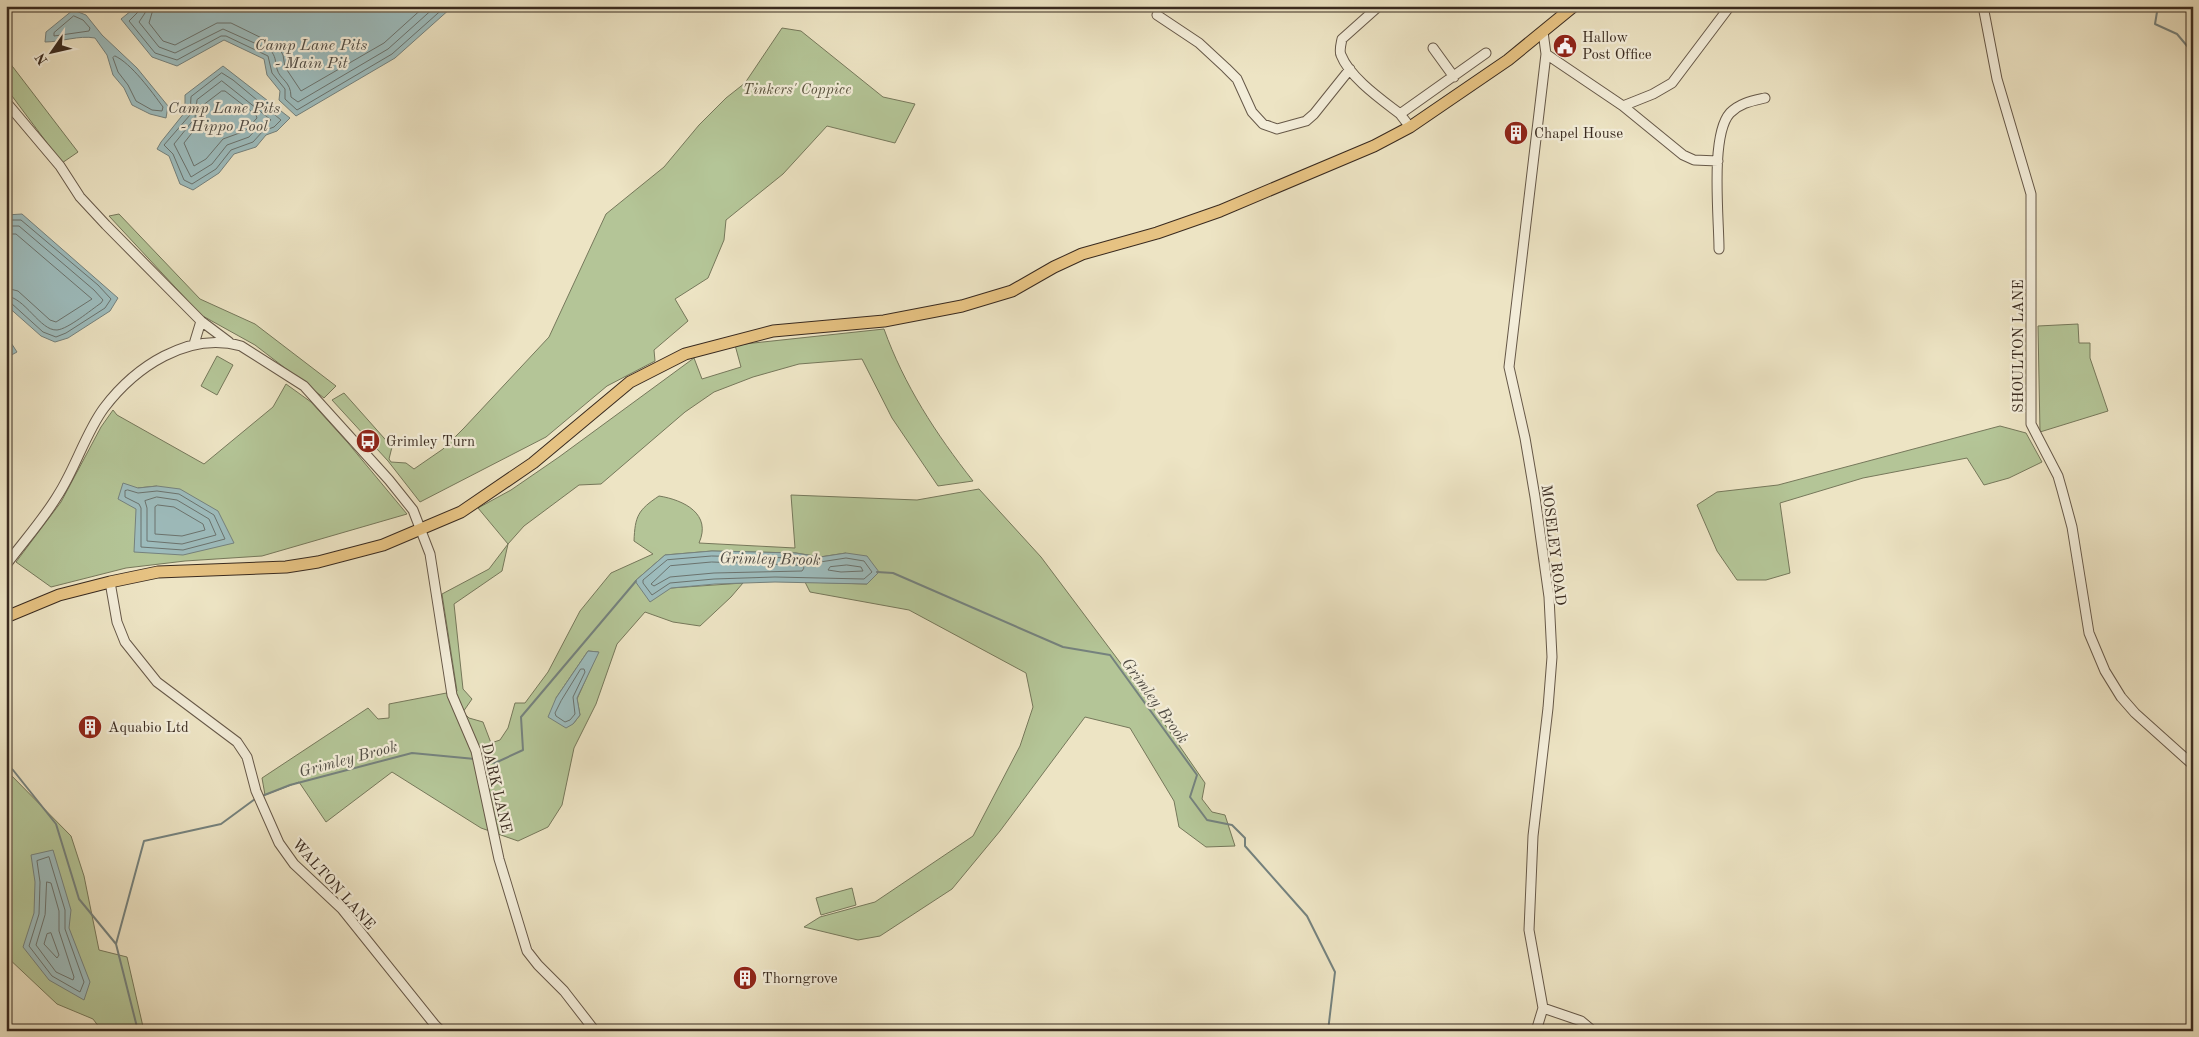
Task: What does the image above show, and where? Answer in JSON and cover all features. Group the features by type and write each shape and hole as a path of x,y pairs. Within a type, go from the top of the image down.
{"main road":[{"path":"6,617 59,595 110,582 158,572 286,566 318,562 383,545 422,530 461,512 533,463 630,382 685,354 773,331 884,321 962,306 1012,290 1082,254 1157,233 1220,211 1374,146 1410,127 1508,60 1574,6"}],"street":[{"path":"1378,6 1342,39 1340,54 1350,69 1373,94 1400,114 1410,127"},
{"path":"1623,106 1653,94 1672,82 1730,6"},
{"name":"SHOULTON LANE","path":"1983,6 1997,79 2031,194 2031,424 2058,476 2072,527 2089,633 2105,671 2121,697 2193,765"},
{"path":"1157,15 1198,42 1226,68 1237,79 1252,112 1263,124 1277,128 1306,120 1314,114 1350,69"},
{"name":"MOSELEY ROAD","path":"1543,32 1546,54 1509,367 1525,438 1535,497 1549,606 1552,657 1533,836 1529,930 1543,1008"},
{"path":"1433,48 1454,77"},
{"path":"1400,114 1486,53"},
{"path":"1546,54 1623,106 1683,155 1694,160 1718,161"},
{"name":"DARK LANE","path":"6,102 60,166 80,197 201,322 229,342 241,346 304,386 389,480 413,510 430,554 452,695 476,750 499,859 527,951 564,991 594,1031"},
{"path":"1721,247 1718,161 1721,127 1726,118 1742,104 1762,102"},
{"path":"194,344 201,322"},
{"path":"6,565 58,496 104,409 147,367 167,354 194,344 229,342"},
{"name":"WALTON LANE","path":"110,582 117,622 125,642 157,682 237,742 247,757 256,791 279,843 294,864 342,909 441,1031"},
{"path":"1536,1031 1543,1008 1581,1021 1593,1031"}],"green space":[{"name":"Tinkers' Coppice","path":"782,28 801,31 883,97 915,104 895,143 827,126 783,174 726,220 724,240 708,278 675,299 688,321 654,350 655,361 607,386 546,437 420,502 388,461 332,400 344,393 392,447 389,459 391,462 406,463 414,469 443,449 549,337 606,214 664,167 699,125 726,98 745,83"},
{"path":"6,58 78,152 62,163 6,88"},
{"path":"119,214 200,299 255,324 336,386 324,398 255,345 201,315 109,216"},
{"path":"2078,324 2079,343 2090,343 2090,358 2108,411 2040,432 2038,326"},
{"path":"884,329 901,370 922,408 946,445 973,481 938,486 892,418 862,359 799,364 753,377 714,392 685,412 601,484 579,485 524,526 508,544 478,508 511,490 559,457 694,358 702,379 741,367 735,345"},
{"path":"217,356 233,365 217,395 201,386"},
{"path":"286,384 311,402 407,514 262,556 185,561 126,568 51,587 16,562 61,502 101,427 113,410 117,415 204,464 273,407","holes":["157,486 135,552 138,488"]},
{"path":"2000,426 2026,433 2042,462 2009,478 1984,485 1967,458 1863,478 1780,503 1790,573 1766,580 1737,580 1717,551 1697,505 1717,492 1778,485"},
{"path":"979,489 1041,557 1146,697 1205,783 1202,799 1212,812 1225,815 1235,846 1206,847 1179,827 1174,801 1130,728 1085,717 1000,831 952,889 880,936 858,940 804,927 820,917 875,902 973,836 1020,746 1033,707 1026,673 909,610 810,592 805,582 867,584 846,553 820,557 796,553 712,551 665,555 635,581 671,588 743,583 700,626 673,622 645,612 617,644 596,704 574,748 562,805 548,827 518,841 481,828 392,772 326,822 299,782 265,795 262,778 368,708 378,719 389,718 389,704 457,691 442,594 489,569 508,544 502,571 454,604 463,689 472,699 463,712 469,718 483,722 491,743 500,740 508,728 515,703 525,703 548,672 580,611 611,573 653,554 634,541 634,532 639,514 646,505 659,496 686,505 699,516 702,524 702,533 699,543 795,548 791,495 917,500","holes":["588,651 598,652 577,699 580,715 573,724 556,698"]},
{"path":"6,770 71,836 84,876 99,950 127,957 144,1031 102,1031 93,1019 57,1004 6,956 10,938 6,932"},
{"path":"852,888 856,905 821,915 816,898"}],"water":[{"name":"Camp Lane Pits - Main Pit","path":"137,6 457,6 451,8 395,58 296,116 279,100 280,91 267,75 264,59 224,40 177,66 152,57 121,19"},
{"path":"73,10 86,15 102,35 137,68 168,106 166,118 150,114 132,105 124,88 113,75 107,55 95,38 83,37 45,42 46,32"},
{"name":"Camp Lane Pits - Hippo Pool","path":"223,66 290,118 277,131 266,135 256,147 234,154 219,173 193,190 180,184 169,156 157,149 185,112 185,95"},
{"path":"22,214 118,298 110,311 68,338 55,342 41,336 6,305 6,215"},
{"path":"6,335 17,352 6,358"},
{"path":"123,483 138,488 157,486 180,489 218,511 234,543 183,555 134,552 136,509 118,499"},
{"path":"712,551 796,553 820,557 846,553 867,556 879,572 867,584 775,582 671,588 650,602 635,581 665,555"},
{"path":"588,651 599,652 577,698 580,715 573,724 566,728 548,717 556,698"},
{"path":"53,850 71,910 69,928 90,982 84,1000 49,980 23,947 34,913 35,882 31,855"}],"waterway":[{"path":"2158,6 2155,24 2177,34 2193,53"},
{"name":"Grimley Brook","path":"877,572 893,573 1063,647 1110,655 1197,775 1190,797 1207,820 1232,825 1245,838 1245,846 1307,916 1335,972 1328,1031"},
{"name":"Grimley Brook","path":"480,760 495,763 523,750 521,717 636,581"},
{"name":"Grimley Brook","path":"262,796 290,785 412,753 475,759"},
{"name":"Grimley Brook","path":"6,765 13,770 56,824 79,899 116,944 138,1031"},
{"name":"Grimley Brook","path":"116,944 144,841 221,824 255,799"}],"place":[{"name":"Hallow Post Office","path":"1565,46"},
{"name":"Chapel House","path":"1516,133"},
{"name":"Grimley Turn","path":"368,441"},
{"name":"Aquabio Ltd","path":"90,727"},
{"name":"Thorngrove","path":"745,978"}]}
